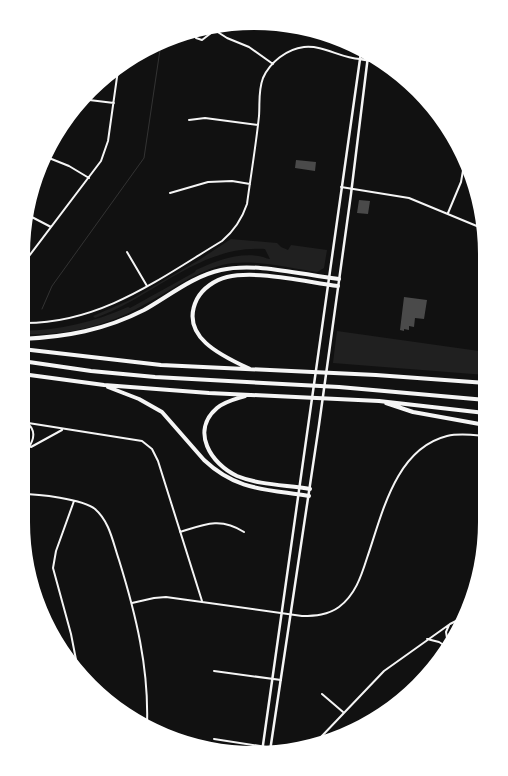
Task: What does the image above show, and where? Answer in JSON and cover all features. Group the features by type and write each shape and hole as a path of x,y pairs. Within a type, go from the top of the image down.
{"highway":[{"path":"30,338 72,335 110,325 146,308 194,280 220,270 250,268 339,279"},
{"path":"252,370 222,356 207,345 200,336 195,326 193,314 195,304 202,291 219,280 238,276 259,275 338,286"},
{"path":"30,350 125,362 252,370 376,374 478,382"},
{"path":"30,362 91,371 155,377 339,388 478,399"},
{"path":"30,375 104,385 249,395 379,401 478,412"},
{"path":"104,385 139,399 162,412 211,467 233,481 247,487 308,496"},
{"path":"249,395 226,402 213,413 207,423 205,433 208,450 222,466 239,476 260,482 310,488"},
{"path":"379,401 413,412 478,424"}],"main road":[{"path":"263,745 360,59 366,60"},
{"path":"271,746 319,426 352,188 367,61"}],"street":[{"path":"220,33 249,47 273,64"},
{"path":"196,38 202,40 208,35"},
{"path":"30,322 60,320 94,312 116,304 222,241 230,234 244,214 258,125 260,85 267,70 286,53 304,47 322,48 352,59 360,59"},
{"path":"30,254 89,178 106,150 117,77"},
{"path":"92,100 114,103"},
{"path":"190,120 205,118 258,125"},
{"path":"51,159 69,166 89,178"},
{"path":"448,214 461,182 463,173"},
{"path":"170,193 208,182 226,181 250,184"},
{"path":"341,187 409,198 476,226"},
{"path":"33,218 50,227"},
{"path":"127,252 147,286"},
{"path":"30,424 142,441 152,449 158,461 202,601"},
{"path":"30,426 34,433 30,448"},
{"path":"30,448 62,430"},
{"path":"132,603 166,597 308,616 323,614 339,607 358,585 396,482 405,466 423,448 439,439 453,435 478,436"},
{"path":"30,494 84,502 102,516 107,524 132,603 144,657 147,719"},
{"path":"74,501 56,551 53,568 76,657"},
{"path":"180,532 215,523 231,524 244,532"},
{"path":"323,735 384,671 427,639 455,622"},
{"path":"446,636 446,631 450,624"},
{"path":"427,639 442,643"},
{"path":"214,671 280,680"},
{"path":"322,694 344,713"},
{"path":"214,738 267,746"}],"shaded area":[{"path":"231,239 277,243 288,250 291,245 327,250 324,268 317,272 257,263 222,265 190,278 140,307 112,320 68,332 30,334 30,330 77,324 102,317 128,307 130,308 196,270 220,260 246,255 270,259 265,249 241,250 219,255 177,274 117,309 95,318 93,316 130,300"},
{"path":"337,331 478,351 478,374 333,363"}],"building":[{"path":"296,160 316,162 315,171 295,168"},
{"path":"359,200 370,201 368,214 357,213"},
{"path":"404,297 427,300 424,319 415,318 414,327 409,326 409,330 404,329 404,331 400,330"}],"waterway":[{"path":"42,309 52,286 144,158 160,51"}]}
